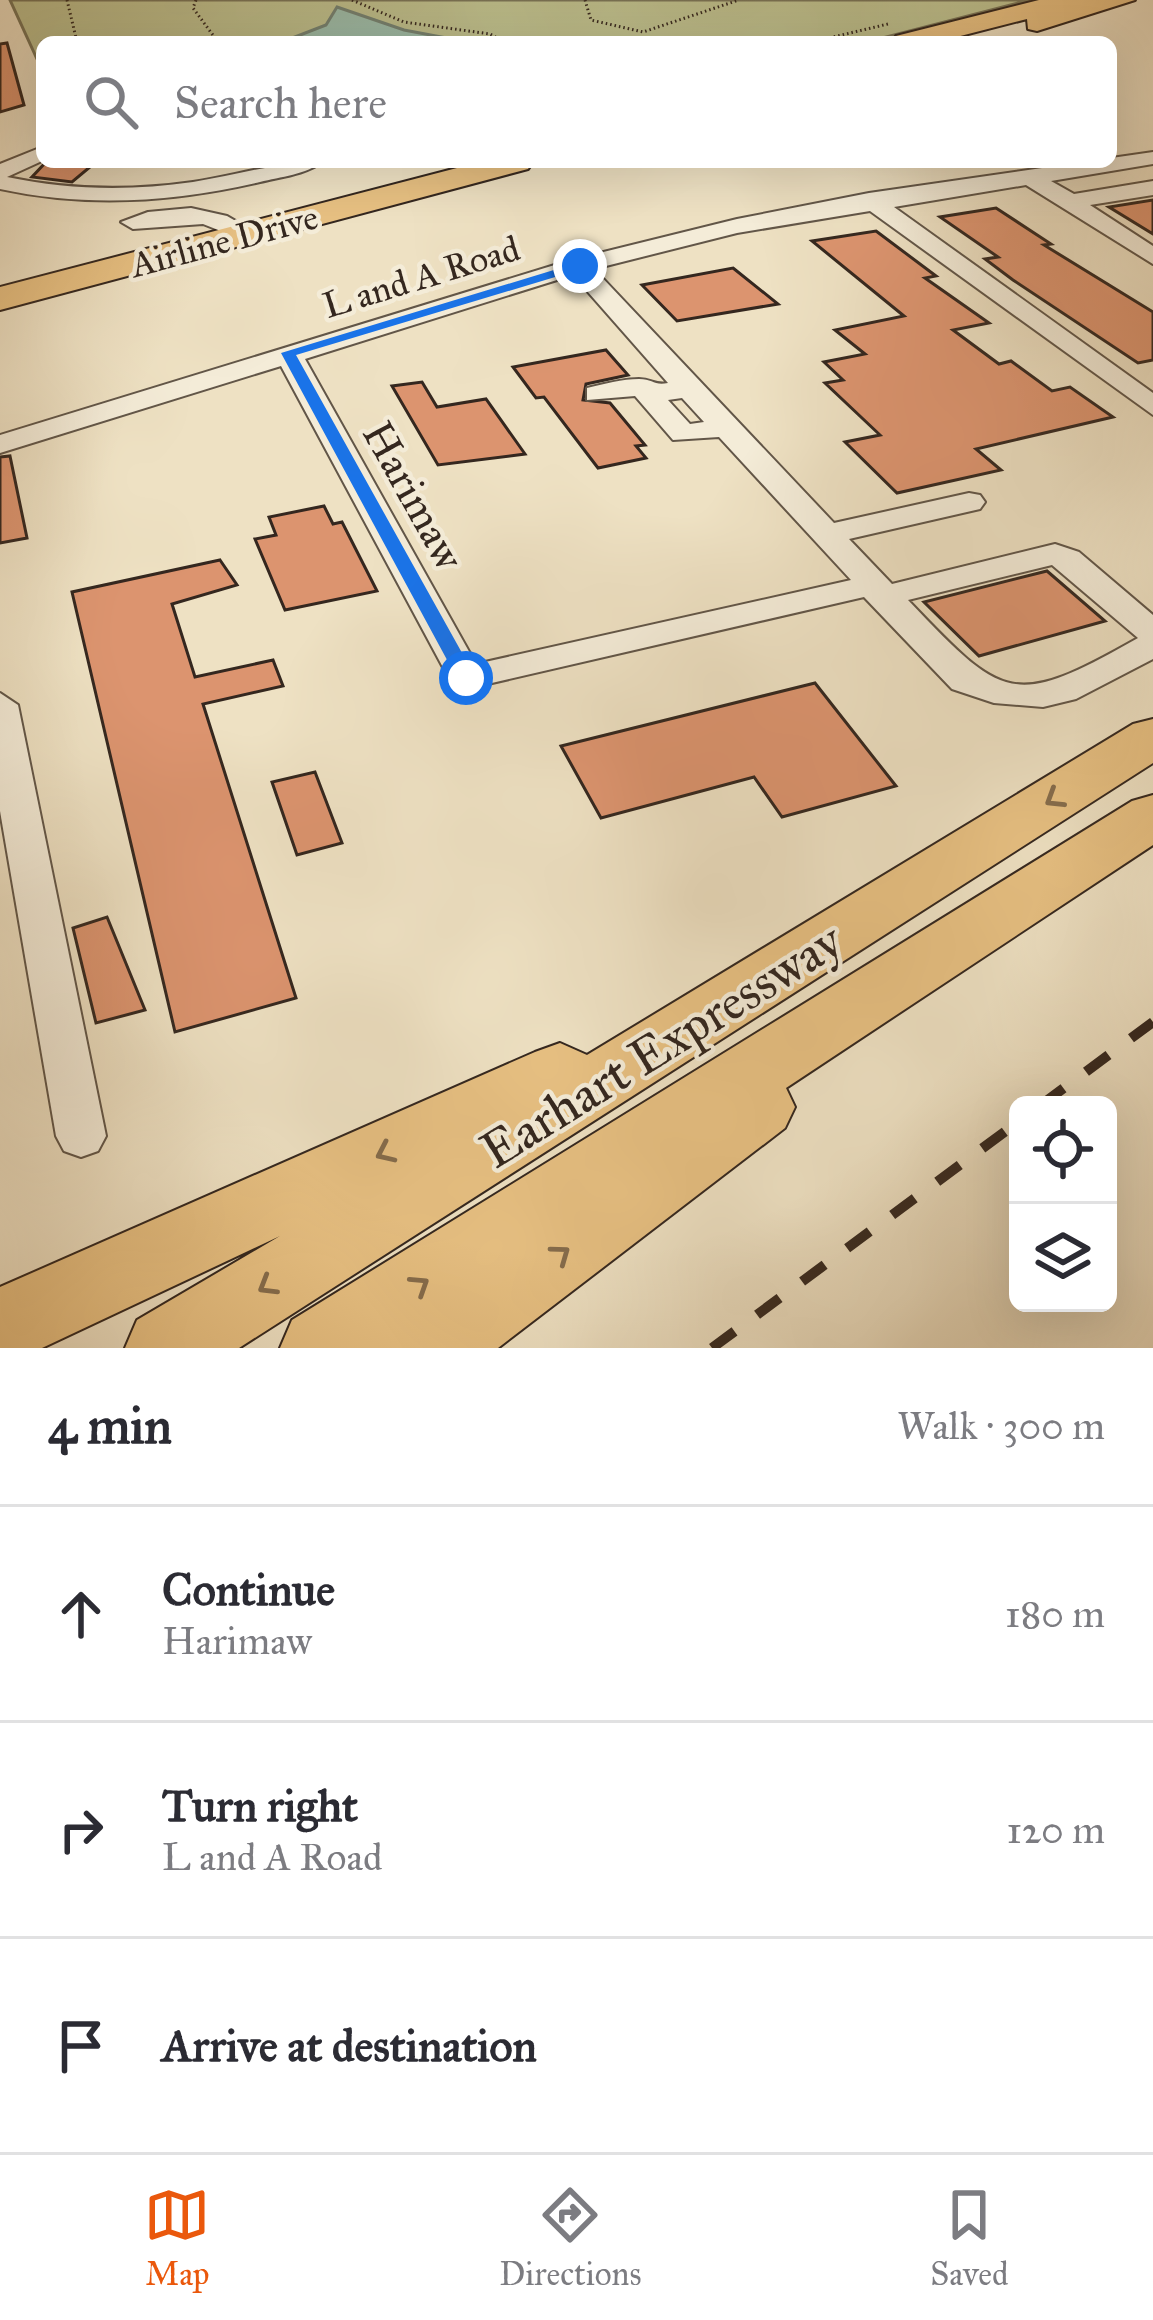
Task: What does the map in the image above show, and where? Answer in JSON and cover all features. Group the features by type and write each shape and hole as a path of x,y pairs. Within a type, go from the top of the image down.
{"highway":[{"path":"929,36 1069,0"},
{"path":"987,36 1122,0"},
{"name":"Airline Drive","path":"0,299 425,168"},
{"name":"Airline Drive","path":"0,277 130,233 234,227 484,168"},
{"name":"Earhart Expressway","path":"166,1348 796,963 1153,737"},
{"path":"433,1348 1153,816"},
{"name":"Earhart Expressway","path":"321,1348 1153,816"},
{"path":"0,1327 796,963"}],"street":[{"path":"0,172 36,156"},
{"name":"L and A Road","path":"1117,166 1148,162"},
{"path":"0,182 42,194 126,193 202,187 284,168"},
{"name":"L and A Road","path":"0,444 288,353 673,242 869,200 1095,168"},
{"path":"1025,176 1153,257"},
{"path":"1069,201 1153,188"},
{"path":"126,193 165,213 234,227"},
{"path":"126,193 118,208 130,233 165,213"},
{"path":"0,211 42,194"},
{"path":"869,200 1153,406"},
{"path":"648,270 695,262 673,242"},
{"path":"580,266 589,283 684,389 965,681 1008,697 1060,696 1153,644"},
{"name":"Harimaw","path":"288,353 466,678 876,592"},
{"path":"597,394 641,387 683,434 724,428"},
{"path":"648,395 684,389"},
{"path":"823,536 969,502"},
{"path":"876,592 1055,554 1067,559 1153,633"},
{"path":"0,705 81,1136"}],"path":[{"path":"68,0 76,36"},
{"path":"196,0 193,8 214,36"},
{"path":"352,0 404,22 494,36"},
{"path":"585,0 591,20 643,32 739,0"}],"shaded area":[{"path":"10,0 1030,0 890,36 36,36 36,57"},
{"path":"337,7 436,36 298,36 326,25"}],"building":[{"path":"7,43 24,105 0,112 0,44"},
{"path":"40,168 89,168 72,182 32,177"},
{"path":"1153,200 1153,234 1109,207"},
{"path":"996,208 1051,244 1044,245 1153,312 1153,360 1138,363 1013,280 985,259 998,257 940,217"},
{"path":"876,231 936,276 925,278 989,323 953,330 999,364 1011,361 1052,391 1070,387 1113,417 976,449 1001,470 897,493 845,442 880,435 825,383 843,380 824,362 865,354 835,330 904,316 812,241"},
{"path":"733,268 778,304 677,321 642,285"},
{"path":"606,350 628,375 586,384 583,400 610,403 645,445 636,446 646,458 598,468 544,397 536,398 513,367"},
{"path":"422,382 437,407 486,399 525,454 438,465 392,386"},
{"path":"10,456 27,538 0,543 0,457"},
{"path":"324,506 333,524 342,522 377,591 285,610 255,539 276,535 269,517"},
{"path":"220,560 237,585 172,604 195,677 273,660 283,686 203,704 296,998 175,1032 72,592"},
{"path":"1047,571 1105,621 979,656 924,602"},
{"path":"815,683 896,786 782,817 754,777 601,818 561,746"},
{"path":"315,772 342,843 297,855 272,782"},
{"path":"107,917 145,1010 96,1023 73,928"}],"railway":[{"path":"1053,1096 1153,1022"},
{"path":"712,1348 1009,1129"}],"route":[{"path":"466,678 288,353 580,266"}]}
